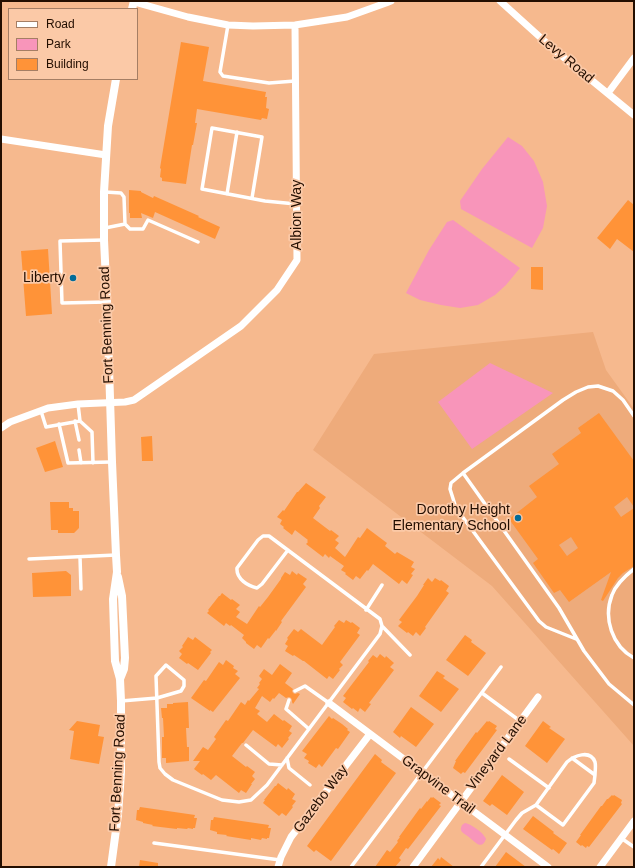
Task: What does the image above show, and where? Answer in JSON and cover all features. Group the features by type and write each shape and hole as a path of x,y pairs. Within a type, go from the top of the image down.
{"street":[{"path":"133,4 228,25 253,26 296,25 347,17 391,1"},
{"name":"Levy Road","path":"500,1 551,47 634,115"},
{"name":"Albion Way","path":"1,428 10,422 48,408 78,404 134,400 241,326 277,290 297,260 296,25"},
{"path":"608,93 634,58"},
{"name":"Fort Benning Road","path":"111,867 118,815 121,772 120,679 124,669 125,658 122,596 117,572 116,555 104,240 104,192 108,126 116,80"},
{"path":"1,139 106,155"},
{"name":"Vineyard Lane","path":"413,867 538,697"},
{"name":"Grapvine Trail","path":"329,703 548,867"},
{"name":"Gazebo Way","path":"279,864 292,837 370,734"},
{"path":"600,867 634,821"}],"lane":[{"path":"228,25 220,72 223,76 269,83 296,81"},
{"path":"252,198 262,137 212,128 202,189 265,201 297,204"},
{"path":"227,194 237,132"},
{"path":"104,192 121,193 124,197 125,224 130,229 143,229 148,220 198,242"},
{"path":"104,228 125,224"},
{"path":"104,240 60,241 62,303 107,302"},
{"path":"576,639 546,627 539,621 456,508 450,489 451,483 563,400 588,387 598,386 613,391 623,400 634,416"},
{"path":"78,404 79,440"},
{"path":"41,411 46,427 78,421 92,432 93,463"},
{"path":"59,424 68,463 81,464 112,462"},
{"path":"79,450 81,464"},
{"path":"463,473 559,608 584,651 609,684 634,705"},
{"path":"288,550 262,584 257,588 251,587 238,577 237,568 258,540 263,536 269,536 288,550 366,610 380,619 382,626 410,656"},
{"path":"29,559 116,555"},
{"path":"80,556 82,589"},
{"path":"634,569 621,579 612,595 608,612 610,629 617,643 628,655 634,658"},
{"path":"366,610 382,585"},
{"path":"121,701 157,698 180,691 184,686 184,680 166,665 156,676 157,698 159,762 160,768 173,780 222,800 238,802 251,800 267,785 329,703 380,634 382,626"},
{"path":"351,867 501,668"},
{"path":"295,691 305,686 329,703"},
{"path":"482,693 520,721"},
{"path":"289,700 286,710 309,729"},
{"path":"246,745 270,764 282,765"},
{"path":"480,867 522,813 536,805 567,762 572,758 582,755 589,755 594,760 596,765 594,783 563,825 536,805"},
{"path":"287,758 288,768 310,785"},
{"path":"509,758 549,788"},
{"path":"572,758 595,775"},
{"path":"621,838 634,847"},
{"path":"154,843 279,864"}],"shaded area":[{"name":"Dorothy Height Elementary School","path":"593,332 606,370 634,409 634,746 492,586 313,450 374,354"}],"green space":[{"path":"508,137 522,146 534,161 543,182 547,206 543,228 532,248 461,209 460,201 482,169"},
{"path":"453,220 520,268 506,285 495,295 478,305 460,308 441,305 420,300 406,293 429,250 447,222"},
{"path":"490,363 553,393 472,449 438,402"},
{"path":"465,823 474,827 483,834 486,839 483,844 481,845 477,843 462,832 461,827"}],"building":[{"path":"181,42 209,47 203,81 266,92 266,108 269,109 267,119 262,118 261,120 197,109 195,123 197,123 186,184 162,181 162,178 160,177 160,168"},
{"path":"129,190 141,191 153,198 154,196 220,227 215,239 155,212 153,218 141,213 142,218 130,218"},
{"path":"628,200 634,205 634,252 617,239 610,249 597,238"},
{"path":"48,249 52,314 26,316 21,251"},
{"path":"531,267 543,267 543,290 531,289"},
{"path":"599,413 634,461 634,507 627,497 614,507 621,517 634,508 634,566 618,578 603,601 601,600 611,572 569,602 560,590 554,593 533,563 538,559 509,519 537,497 529,486 559,464 552,454 581,433 578,428","holes":["571,537 578,548 567,556 559,545"]},
{"path":"152,436 153,461 142,461 141,437"},
{"path":"55,441 63,467 45,472 36,448"},
{"path":"306,483 326,497 319,506 320,508 313,518 339,536 335,540 339,543 335,548 345,557 358,537 360,538 367,528 387,543 385,546 395,554 397,552 414,562 411,567 415,569 407,584 402,580 399,584 373,564 360,579 356,576 353,580 341,570 344,566 330,556 329,558 325,554 323,557 306,544 308,540 295,530 292,535 283,528 284,527 280,524 282,520 277,517 283,510 284,511 297,492"},
{"path":"50,502 69,502 69,508 73,508 73,511 79,511 79,528 74,533 58,533 58,530 51,530"},
{"path":"66,571 71,575 71,596 33,597 32,573"},
{"path":"292,571 307,579 303,584 306,587 281,621 282,622 276,631 269,639 268,638 261,648 257,645 254,649 242,638 244,635 231,625 230,626 226,623 224,626 207,613 222,593 240,605 236,609 240,612 236,617 247,624 285,572 290,575"},
{"path":"428,578 432,582 435,578 440,581 441,580 449,586 446,591 449,593 420,636 416,632 413,636 398,626 402,622 399,620"},
{"path":"339,620 344,623 346,620 351,623 352,622 360,628 357,633 360,635 340,662 343,665 333,679 329,676 327,679 304,661 285,651 288,646 285,644 288,639 287,638 294,629 298,632 301,629 322,645"},
{"path":"465,635 472,640 471,642 486,653 468,676 446,660"},
{"path":"188,637 193,640 195,637 212,650 198,670 179,658 182,654 179,651 183,647 182,646"},
{"path":"380,654 385,658 386,656 394,663 390,667 394,670 369,703 371,704 365,712 360,708 358,712 343,702 346,698 343,696 373,655 377,658"},
{"path":"226,660 238,671 235,674 240,678 213,712 191,698 204,680 206,681 219,662 223,665"},
{"path":"280,664 292,673 285,683 293,689 293,693 300,694 293,704 291,698 286,698 279,693 270,702 262,696 255,708 260,711 257,714 267,722 274,714 283,721 284,720 292,726 289,731 292,733 282,748 278,744 276,747 253,730 232,756 255,772 252,776 255,779 246,793 241,790 239,793 216,775 211,780 194,769 200,761 193,761 203,747 208,750 216,739 214,737 226,720 228,721 241,702 245,705 259,689 257,688 262,679 259,676 264,669 272,675"},
{"path":"437,671 445,676 443,678 459,689 441,712 419,696"},
{"path":"188,702 189,728 186,728 187,747 189,747 189,761 166,763 166,758 162,758 162,737 164,737 161,708 167,708 167,704"},
{"path":"411,707 434,724 416,747 401,736 400,738 393,732"},
{"path":"329,716 342,724 350,732 338,749 336,748 322,767 319,764 316,768 308,763 309,761 304,758 307,754 302,751"},
{"path":"77,721 100,725 98,736 104,737 99,764 70,759 74,731 69,730"},
{"path":"487,721 497,726 495,729 497,730 465,773 463,772 461,774 453,768 455,761 476,732 477,733"},
{"path":"543,721 551,727 549,728 565,739 547,763 525,746"},
{"path":"375,754 382,760 381,762 396,773 331,861 316,850 314,852 307,846"},
{"path":"502,775 524,792 507,815 492,804 490,806 483,801"},
{"path":"278,783 287,790 288,788 295,794 292,799 296,801 286,816 282,813 279,816 263,803"},
{"path":"612,795 622,800 622,804 589,847 587,846 586,848 582,845 581,846 576,842 580,835 601,806"},
{"path":"431,797 441,803 439,805 441,806 408,849 406,848 399,858 401,860 395,867 375,867 387,850 390,852 398,842 399,837 420,808 421,809"},
{"path":"140,807 195,815 194,818 197,818 195,828 177,829 152,826 153,825 143,823 136,820 137,810 139,810"},
{"path":"533,816 567,843 559,854 523,829"},
{"path":"214,817 269,825 268,828 271,828 269,838 262,838 261,840 251,838 251,840 217,834 217,832 210,830 211,820 213,820"},
{"path":"506,852 526,867 495,867"},
{"path":"441,857 454,867 431,867 438,858 440,860"},
{"path":"140,860 158,863 158,867 139,867"}],"place":[{"name":"Liberty","path":"73,278"},
{"name":"Dorothy Height Elementary School","path":"518,518"}]}
